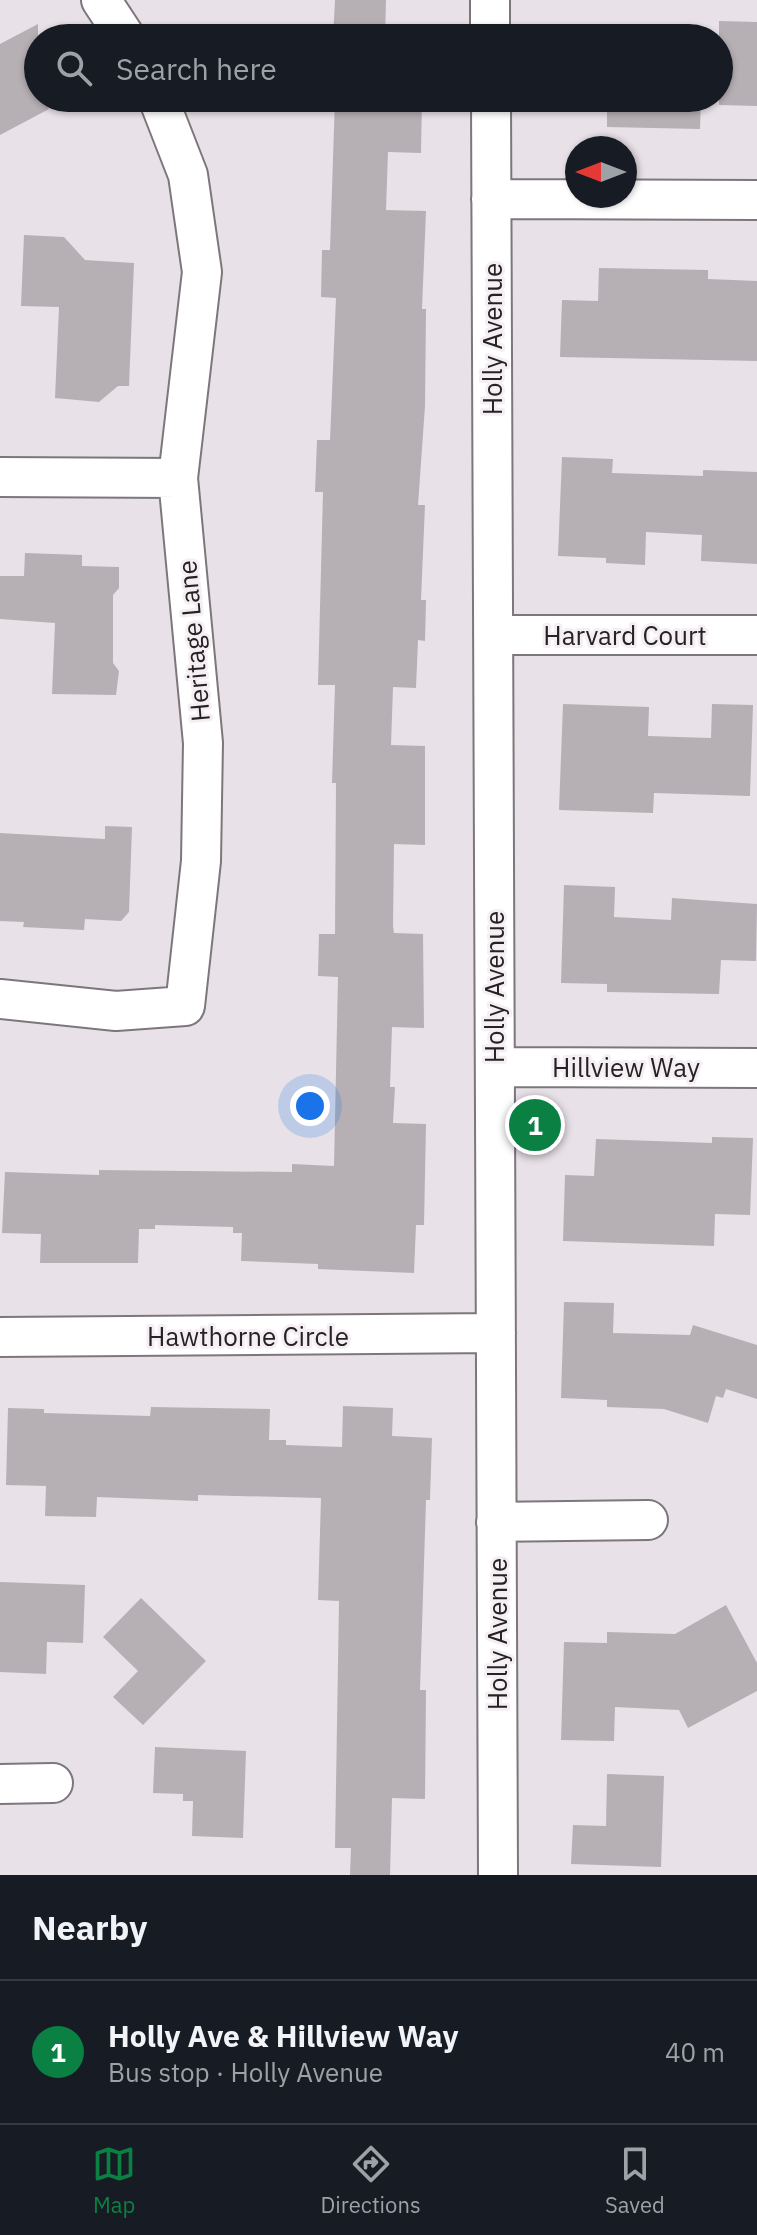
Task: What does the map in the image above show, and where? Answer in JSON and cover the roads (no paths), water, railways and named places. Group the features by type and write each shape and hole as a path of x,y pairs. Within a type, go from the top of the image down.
{"street":[{"path":"101,0 117,24"},
{"path":"490,0 490,24"},
{"name":"Heritage Lane","path":"0,999 116,1011 185,1006 201,861 203,743 178,478 202,272 188,175 163,112"},
{"name":"Holly Avenue","path":"491,112 498,1875"},
{"path":"491,199 757,200"},
{"path":"0,477 178,478"},
{"name":"Harvard Court","path":"493,635 757,635"},
{"name":"Hillview Way","path":"495,1067 757,1068"},
{"name":"Hawthorne Circle","path":"0,1337 496,1333"},
{"path":"496,1522 648,1520"},
{"path":"0,1784 53,1783"}],"place":[{"name":"Holly Ave & Hillview Way","path":"535,1125"}]}
